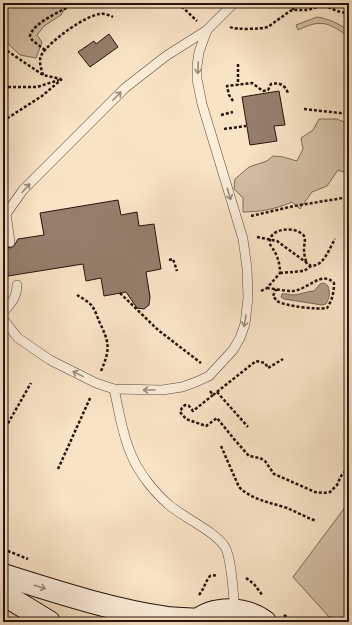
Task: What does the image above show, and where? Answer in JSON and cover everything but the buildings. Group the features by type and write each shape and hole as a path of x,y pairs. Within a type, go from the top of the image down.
{"main road":[{"path":"3,575 96,602 169,618 197,621 216,612 235,610 250,614 265,622"},
{"path":"3,594 49,622"}],"lane":[{"path":"10,242 4,217 24,190 125,88 166,56 207,30 234,3"},
{"path":"3,319 18,338 50,360 96,383 114,389 162,390 182,387 209,376 234,350 245,324 248,298 247,268 243,239 202,104 197,79 199,52 207,30"},
{"path":"3,312 15,299 17,285"},
{"path":"114,389 131,454 150,485 169,505 216,538 225,547 229,558 235,610"}],"path":[{"path":"45,50 32,40 30,36 34,27 76,3"},
{"path":"178,3 207,30"},
{"path":"293,10 294,3"},
{"path":"217,20 238,30 264,28 268,27 293,10 308,10 320,4 336,11 349,14"},
{"path":"43,75 40,60 42,54 55,39 88,17 101,14 112,17"},
{"path":"3,48 43,75 62,79"},
{"path":"238,64 238,85"},
{"path":"3,87 37,88 62,79"},
{"path":"3,121 42,96 62,79"},
{"path":"233,101 229,95 227,86 252,83 264,91 268,90 271,84 279,84 286,88 288,93"},
{"path":"304,109 349,114"},
{"path":"210,131 246,126"},
{"path":"237,219 294,206 349,197"},
{"path":"280,273 278,260 270,245 271,235 274,232 291,230 301,234 305,241 304,257 307,264"},
{"path":"243,239 254,236 283,244 310,266"},
{"path":"248,298 267,288 280,273 304,271 310,266 318,264 335,239"},
{"path":"169,260 173,259 177,271"},
{"path":"267,288 276,289 292,291 302,289 320,279 326,278 334,283 334,290 330,303 327,308 319,310 276,301 273,296 276,289"},
{"path":"213,395 256,361 265,363 268,368 283,359"},
{"path":"3,432 32,383"},
{"path":"217,392 248,427"},
{"path":"234,439 249,456 260,458 265,461 274,474 315,492 330,492 337,485 341,476 349,467"},
{"path":"221,446 239,487 243,491 261,501 286,508 316,521"},
{"path":"3,549 32,561"},
{"path":"196,597 205,588 208,579"}],"shaded area":[{"path":"3,3 68,3 61,15 44,26 37,35 42,42 36,58 20,55 4,40"},
{"path":"317,17 333,22 349,31 346,35 333,27 317,23 298,30 296,25"},
{"path":"319,119 337,119 349,124 349,174 338,170 327,186 312,192 300,209 292,202 268,210 243,212 243,198 234,189 235,179 249,167 267,161 273,156 297,161 303,149 301,138 313,130"},
{"path":"324,283 328,286 329,293 326,304 322,305 284,299 281,297 282,294 296,295 314,291 320,284"},
{"path":"349,502 349,620 329,617 293,577"}]}
